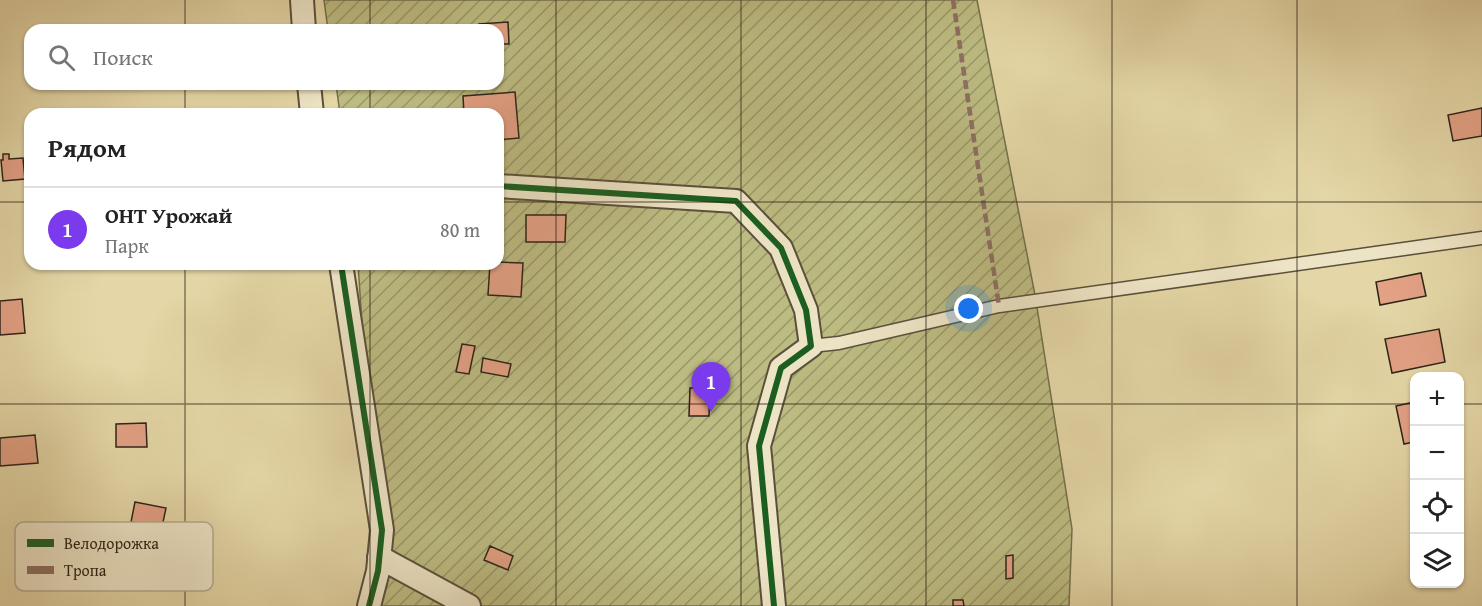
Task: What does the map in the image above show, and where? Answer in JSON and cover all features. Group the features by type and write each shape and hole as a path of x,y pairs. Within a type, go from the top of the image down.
{"street":[{"path":"302,0 304,24"},
{"path":"310,90 311,108"},
{"path":"504,186 736,201 781,248 806,310 811,346 781,368 759,446 774,606"},
{"path":"342,270 382,530 378,571 369,606"},
{"path":"380,557 469,606"}],"lane":[{"path":"811,346 839,343 999,306 1482,238"}],"shaded area":[{"path":"324,0 977,0 1035,295 1072,529 1069,606 381,606 358,270 504,270 504,108 339,108 337,90 504,90 504,24 327,24"}],"building":[{"path":"508,22 509,44 504,44 504,24 479,24"},
{"path":"515,92 519,138 504,139 504,108 464,108 463,96"},
{"path":"1482,108 1482,136 1453,141 1448,115"},
{"path":"3,154 9,154 9,159 23,158 24,179 3,181 1,160 3,160"},
{"path":"526,215 566,215 565,242 526,242"},
{"path":"504,262 523,263 521,297 488,295 490,270 504,270"},
{"path":"1421,273 1426,296 1380,305 1376,282"},
{"path":"22,299 25,333 0,335 0,301"},
{"path":"1439,329 1445,362 1392,373 1385,339"},
{"path":"462,344 475,346 469,374 456,372"},
{"path":"483,358 511,364 508,377 481,372"},
{"path":"690,388 710,388 709,416 689,416"},
{"path":"1410,403 1410,443 1404,444 1396,406"},
{"path":"146,423 147,447 116,447 116,424"},
{"path":"35,435 38,463 0,466 0,438"},
{"path":"135,502 166,508 163,522 131,522"},
{"path":"490,546 513,556 508,570 484,560"},
{"path":"1013,555 1013,578 1006,579 1006,556"},
{"path":"953,600 963,600 964,606 953,606"}],"marked path":[{"path":"953,0 999,306"}],"cycle path":[{"path":"504,186 736,201 781,248 806,310 811,346 781,368 759,446 774,606"},
{"path":"342,270 382,530 378,571 369,606"}],"place":[{"name":"ОНТ Урожай","path":"711,412"}]}
